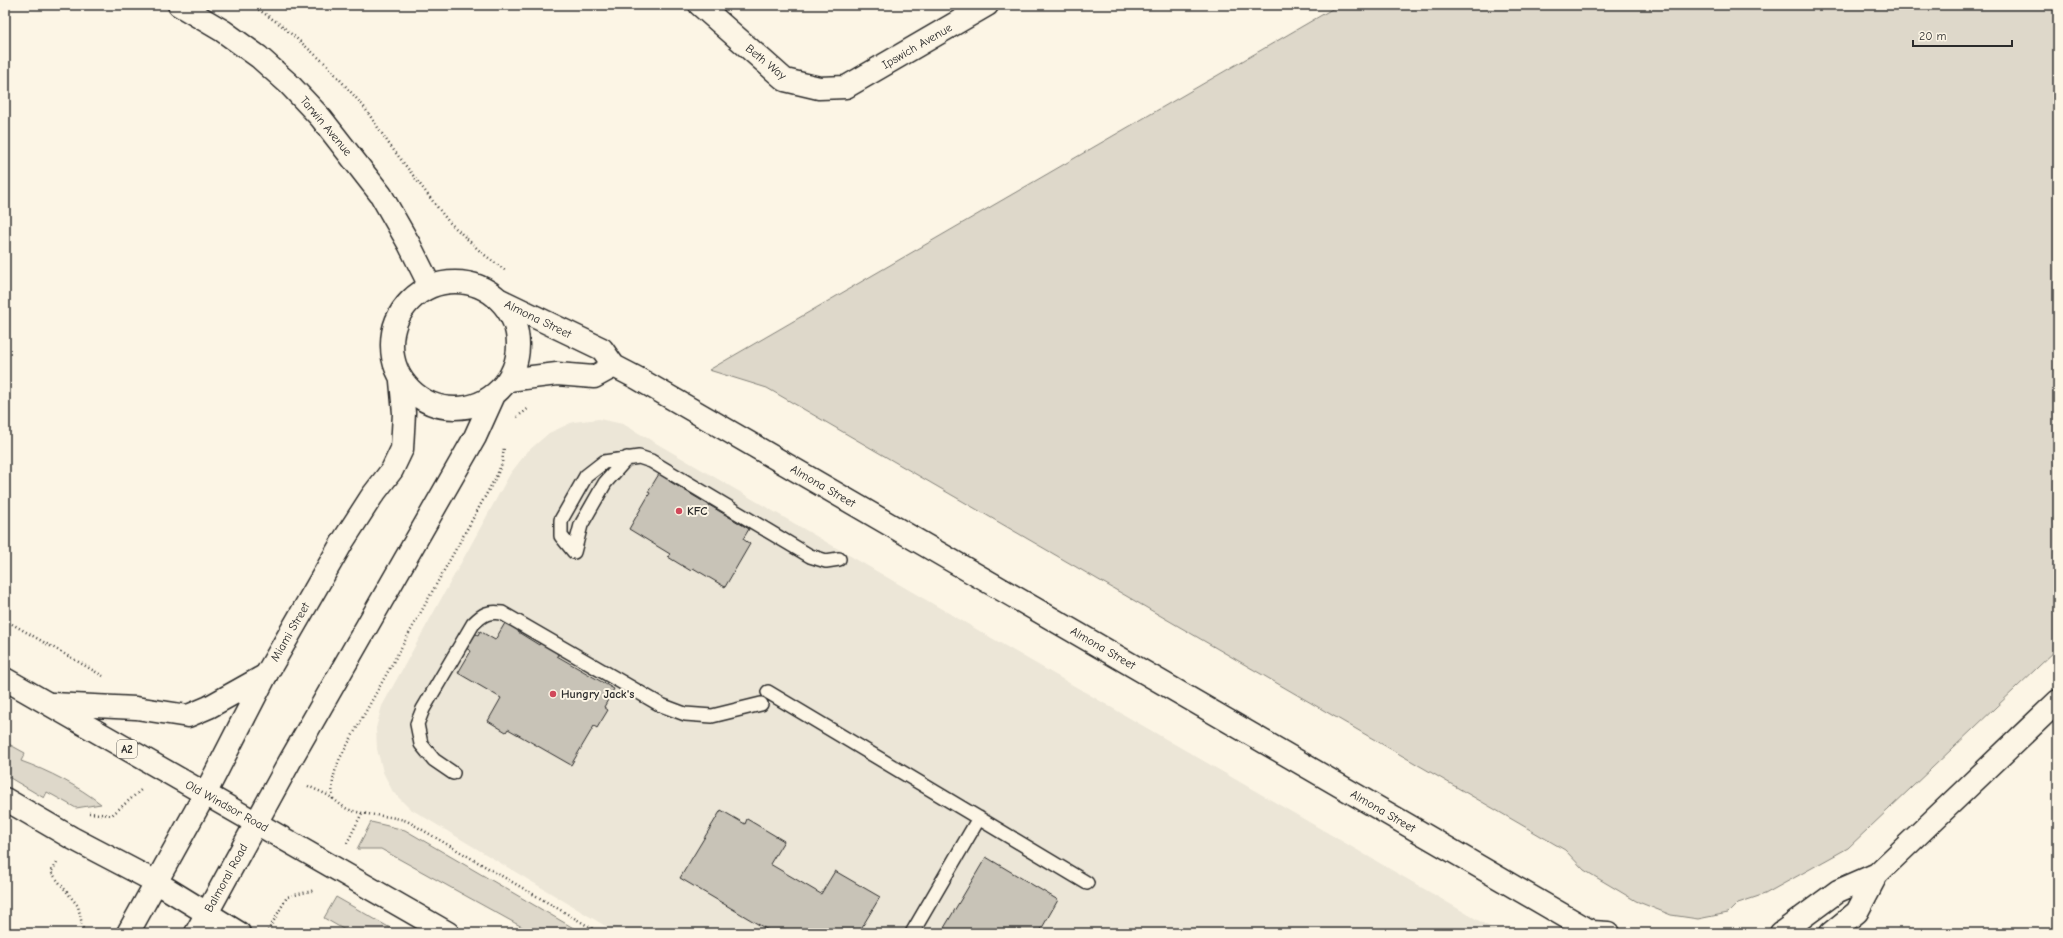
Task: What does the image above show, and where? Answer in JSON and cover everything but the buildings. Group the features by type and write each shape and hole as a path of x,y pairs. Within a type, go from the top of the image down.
{"main road":[{"name":"Tarwin Avenue","path":"179,5 223,31 259,57 289,84 321,118 381,195 409,244 430,286"},
{"name":"Beth Way","path":"700,5 785,80 819,88 846,87"},
{"name":"Ipswich Avenue","path":"846,87 987,5"},
{"path":"256,823 475,437 501,388 517,359 518,336 511,316 500,300 485,289 467,283 449,282 430,286 412,299 398,316 391,338 392,360 401,381 417,397 437,407 457,409 477,405 501,388 557,374 594,377 614,366"},
{"name":"Almona Street","path":"500,300 602,349 614,366 1598,933"},
{"name":"Miami Street","path":"156,882 205,794 266,675 343,541 372,496 392,470 402,448 404,413 401,381"},
{"path":"48,704 136,708 188,716 209,707 266,675"},
{"name":"Old Windsor Road","path":"5,679 448,933"},
{"path":"1831,933 1857,912 1877,874 2058,701"},
{"path":"5,799 72,838 156,882 239,933"},
{"name":"Balmoral Road","path":"196,933 256,823"},
{"path":"1782,933 1838,891 1877,874"},
{"path":"128,933 156,882"}],"lane":[{"path":"627,458 605,483 581,525 574,552 561,536 561,520 586,476 604,462 627,458 639,457 651,461 810,556 826,561 839,559"},
{"path":"453,773 434,760 421,744 417,724 423,708 473,624 482,614 491,611 502,613 667,708 685,714 712,716 761,704"},
{"path":"768,692 1087,883"},
{"path":"912,933 979,818"}],"path":[{"path":"252,5 281,25 326,64 364,107 389,144 448,221 482,253 507,272"},
{"path":"515,419 526,409 533,406"},
{"path":"333,799 331,787 333,774 340,758 497,475 502,463 504,446"},
{"path":"5,620 106,678"},
{"path":"320,791 344,807 362,813 392,816 407,821 600,933"},
{"path":"86,813 112,815"},
{"path":"346,844 362,813"},
{"path":"51,872 78,906 84,933"},
{"path":"267,933 288,897 322,889"}],"shaded area":[{"path":"1339,5 2058,5 2058,648 1848,848 1765,894 1738,903 1728,913 1698,919 1671,915 1636,901 1584,870 1565,850 767,388 709,370"},
{"path":"599,419 623,424 1500,933 617,933 409,808 393,792 383,772 377,749 376,728 382,706 510,474 527,452 549,433 573,422"},
{"path":"5,742 25,753 21,761 42,769 63,780 83,791 101,804 76,808 47,792 44,798 5,775"},
{"path":"371,822 405,830 582,933 533,933 381,849 357,849"},
{"path":"336,897 399,933 350,933 324,918"}],"place":[{"name":"KFC","path":"679,511"},
{"name":"Hungry Jack's","path":"553,694"}]}
